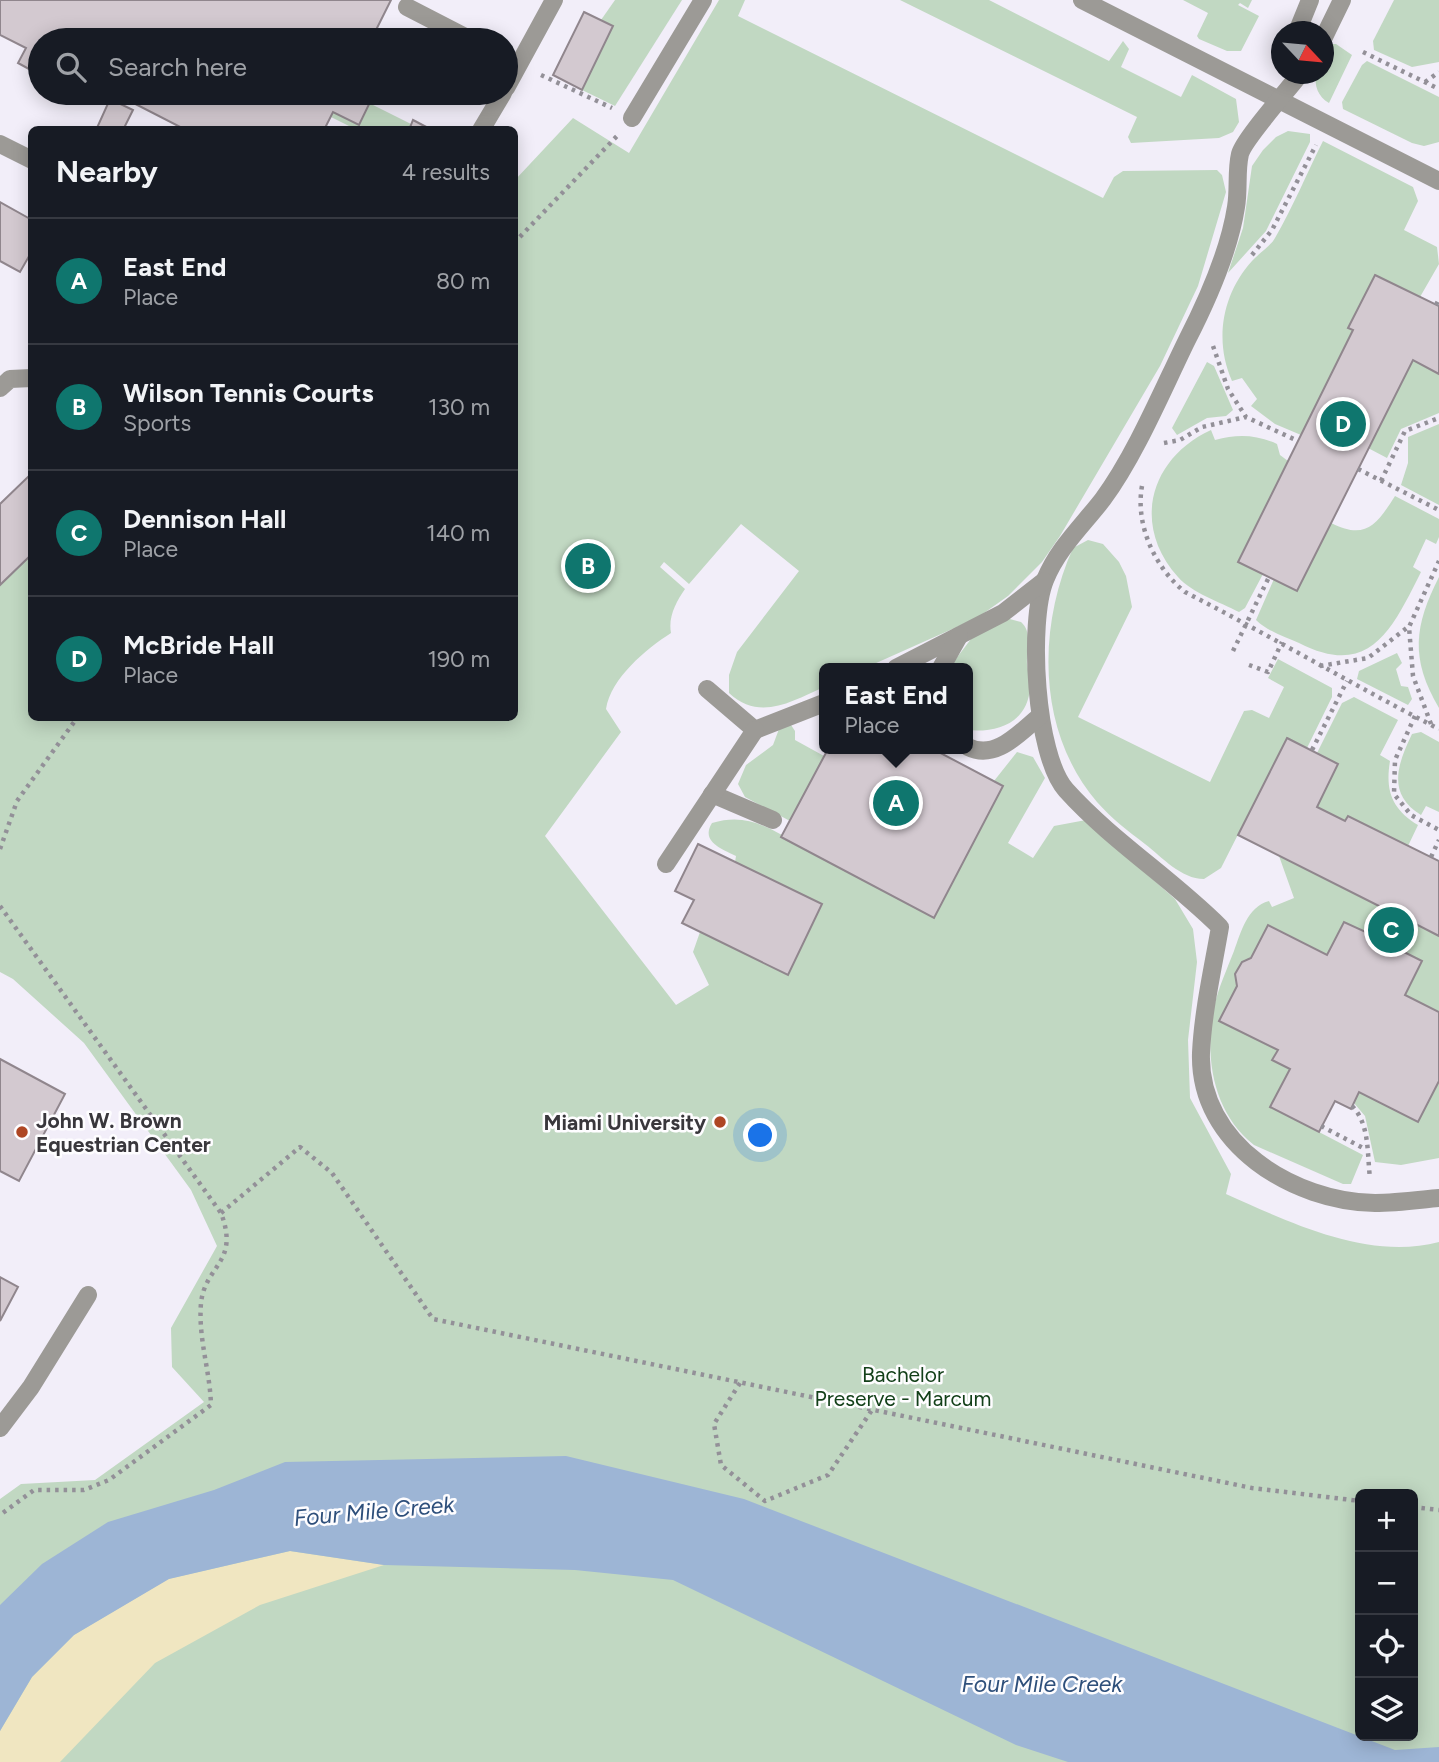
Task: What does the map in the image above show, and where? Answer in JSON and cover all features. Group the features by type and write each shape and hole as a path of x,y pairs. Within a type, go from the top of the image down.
{"street":[{"path":"518,54 554,0"},
{"path":"632,118 703,0"},
{"path":"1082,0 1439,181"},
{"path":"1301,21 1310,0"},
{"path":"1332,21 1342,0"},
{"path":"407,7 448,28"},
{"path":"1281,100 1285,84"},
{"path":"906,663 1003,613 1044,581 1072,534 1104,498 1186,342 1218,271 1236,208 1241,152 1293,84"},
{"path":"483,126 496,105"},
{"path":"0,144 28,158"},
{"path":"3,379 28,378"},
{"path":"1044,581 1037,629 1036,689 1043,734 1064,788 1131,850 1186,893 1220,927 1201,1055 1210,1105 1231,1140 1271,1174 1315,1192 1374,1203 1439,1198"},
{"path":"944,663 959,636"},
{"path":"708,689 755,730"},
{"path":"666,864 755,730 819,705"},
{"path":"973,748 990,751 1006,744 1040,716"},
{"path":"712,794 773,820"},
{"path":"0,1428 31,1387 88,1296"}],"path":[{"path":"1363,52 1439,89"},
{"path":"518,64 613,109"},
{"path":"1425,82 1439,72"},
{"path":"518,239 610,145 632,118"},
{"path":"1247,260 1272,230 1327,123"},
{"path":"1436,305 1439,299"},
{"path":"1210,340 1228,389 1247,417 1298,441"},
{"path":"1156,445 1180,440 1202,427 1247,417"},
{"path":"1381,481 1405,431 1439,418"},
{"path":"1358,469 1439,510"},
{"path":"1143,482 1142,522 1153,551 1172,581 1185,592 1247,623 1318,666 1439,729"},
{"path":"1318,666 1368,658 1409,626 1439,561"},
{"path":"1233,650 1269,577"},
{"path":"1409,626 1413,676 1431,724"},
{"path":"1250,665 1268,672 1282,642"},
{"path":"1312,750 1347,681"},
{"path":"1415,716 1395,760 1394,794 1411,815 1439,830"},
{"path":"0,849 17,801 75,721"},
{"path":"1431,857 1439,840"},
{"path":"0,906 222,1213 229,1244 201,1300 202,1351 211,1386 211,1405 108,1480 84,1490 34,1490 0,1515"},
{"path":"1352,1106 1359,1113 1365,1129 1374,1203"},
{"path":"1321,1126 1366,1149"},
{"path":"222,1213 299,1147 332,1173 433,1319 1252,1488 1355,1500"},
{"path":"740,1383 714,1424 721,1465 765,1501 828,1475 872,1410"},
{"path":"1418,1508 1439,1510"}],"green space":[{"path":"615,0 682,0 615,106 582,90 601,20"},
{"name":"Bachelor Preserve - Marcum","path":"719,0 745,0 738,16 1103,198 1114,177 1123,171 1217,170 1222,175 1226,192 1198,286 1160,366 1060,536 1042,562 1008,596 977,618 876,663 819,663 819,689 788,703 764,708 741,702 729,693 729,675 737,652 799,571 741,524 689,584 664,562 660,567 685,589 674,610 671,633 631,665 615,686 606,709 621,732 545,836 676,1005 709,985 693,952 700,932 788,975 822,905 735,862 736,856 711,840 709,830 712,823 740,820 765,827 934,917 1003,786 994,781 1017,752 1033,757 1045,778 1008,843 1033,858 1054,826 1086,820 1175,899 1193,929 1197,962 1188,1040 1190,1098 1231,1174 1226,1194 1302,1227 1357,1243 1412,1247 1439,1242 1439,1762 0,1762 0,1499 21,1484 95,1480 204,1402 172,1367 171,1328 217,1246 191,1190 84,1043 13,979 0,972 0,585 28,557 28,721 518,721 518,177 573,118 629,153"},
{"path":"900,0 989,0 1109,61 1123,41 1129,49 1121,67 1181,97 1192,75 1236,99 1239,122 1233,132 1219,138 1131,143 1128,137 1137,117"},
{"path":"1183,0 1252,0 1248,8 1240,3 1238,5 1259,16 1241,51 1227,51 1199,39 1197,36 1208,13"},
{"path":"1394,0 1439,0 1439,62 1412,67 1374,50 1373,41"},
{"path":"1334,44 1352,55 1329,103 1316,86 1334,84"},
{"path":"1367,61 1439,97 1439,142 1424,146 1412,143 1343,109 1342,102 1362,65"},
{"path":"368,105 411,124 349,126 331,117 333,112 359,125"},
{"path":"1288,131 1310,134 1310,142 1266,231 1228,273 1243,228 1252,166 1276,137"},
{"path":"1323,141 1413,187 1418,201 1404,230 1437,247 1439,264 1420,297 1375,275 1349,328 1353,330 1301,435 1275,424 1251,406 1257,399 1242,378 1232,381 1223,350 1224,318 1234,288 1252,261 1275,238"},
{"path":"1413,360 1439,374 1439,413 1401,429 1387,458 1368,448"},
{"path":"1207,362 1214,366 1233,410 1226,416 1207,418 1177,435 1172,428"},
{"path":"1439,424 1439,505 1401,485 1408,463 1408,437"},
{"path":"1211,430 1215,440 1246,436 1277,444 1280,455 1288,461 1238,561 1263,574 1245,608 1239,612 1184,583 1163,557 1155,536 1152,515 1154,494 1161,475 1174,457 1190,442"},
{"path":"1395,496 1439,519 1439,537 1436,544 1426,539 1413,567 1421,572 1400,612 1376,642 1362,651 1344,655 1324,653 1276,633 1256,620 1274,579 1297,591 1331,523 1353,530 1369,527 1382,515"},
{"path":"1088,540 1103,544 1119,562 1126,576 1132,607 1078,717 1210,782 1244,711 1252,710 1269,718 1284,687 1268,678 1278,659 1332,688 1332,697 1307,748 1287,738 1221,868 1204,879 1187,875 1172,866 1108,813 1077,774 1063,744 1049,679 1053,612 1061,579 1073,548"},
{"path":"1439,577 1439,708 1423,674 1419,642 1424,611"},
{"path":"1006,618 1021,622 1027,631 1030,686 1028,698 1018,717 1001,727 973,730 973,663 953,663 971,639"},
{"path":"1397,653 1402,663 1396,669 1401,686 1408,687 1412,699 1408,705 1357,679 1359,671"},
{"path":"1354,697 1398,720 1380,755 1390,761 1390,790 1396,806 1418,825 1408,846 1348,816 1345,821 1317,807 1338,764 1317,753 1342,703"},
{"path":"791,725 795,731 795,740 824,756 790,821 745,797 738,784 746,765 773,745 779,729"},
{"path":"1421,732 1439,742 1439,812 1426,806 1421,815 1403,798 1398,778 1402,757 1412,734"},
{"path":"1279,856 1385,909 1372,935 1344,922 1327,955 1268,925 1251,958 1242,963 1235,974 1237,986 1219,1021 1278,1050 1273,1060 1290,1069 1319,1132 1363,1155 1351,1184 1343,1184 1254,1145 1229,1117 1215,1083 1210,1045 1214,1007 1242,928 1250,914 1261,904 1269,901 1272,907 1294,898"},
{"path":"1412,922 1439,936 1439,1012 1405,995 1422,962 1398,949"},
{"path":"1439,1081 1439,1158 1401,1165 1375,1162 1365,1116 1354,1103 1359,1092 1418,1122"}],"sand":[{"path":"290,1551 384,1565 260,1605 155,1663 60,1762 0,1762 0,1731 32,1677 74,1635 168,1579"}],"water":[{"name":"Four Mile Creek","path":"566,1456 744,1499 1355,1735 1355,1741 1372,1741 1395,1750 1439,1747 1439,1762 1068,1762 1016,1745 673,1580 575,1570 384,1565 290,1551 169,1579 74,1635 32,1677 0,1731 0,1605 42,1564 108,1522 214,1490 285,1462"}],"building":[{"path":"0,0 391,0 377,28 28,28 28,68 18,63 26,48 0,35"},
{"path":"584,12 613,26 582,90 553,75"},
{"path":"107,105 123,105 133,110 125,126 98,126"},
{"path":"137,105 369,105 359,125 333,112 326,126 178,126"},
{"path":"413,120 424,126 411,126"},
{"path":"0,202 28,218 28,258 20,272 0,261"},
{"path":"1375,275 1439,306 1439,374 1413,360 1297,591 1238,562 1353,330 1348,328"},
{"path":"28,477 28,558 0,585 0,504"},
{"path":"1287,738 1338,764 1317,807 1345,821 1348,816 1439,861 1439,936 1412,922 1398,949 1422,961 1405,995 1439,1012 1439,1081 1418,1122 1359,1092 1351,1109 1335,1101 1319,1132 1270,1107 1290,1069 1272,1060 1278,1050 1219,1021 1237,986 1235,974 1242,962 1251,958 1268,925 1327,955 1344,922 1372,935 1385,909 1238,835"},
{"path":"825,754 942,754 1003,786 934,918 781,837"},
{"path":"698,844 822,904 788,975 682,923 694,900 675,891"},
{"name":"John W. Brown Equestrian Center","path":"0,1059 65,1094 19,1181 0,1171"},
{"path":"0,1277 18,1287 0,1321"}],"place":[{"name":"McBride Hall","path":"1343,424"},
{"name":"Wilson Tennis Courts","path":"588,566"},
{"name":"East End","path":"896,803"},
{"name":"Dennison Hall","path":"1391,930"},
{"name":"Miami University","path":"720,1122"},
{"name":"John W. Brown Equestrian Center","path":"22,1132"}]}
